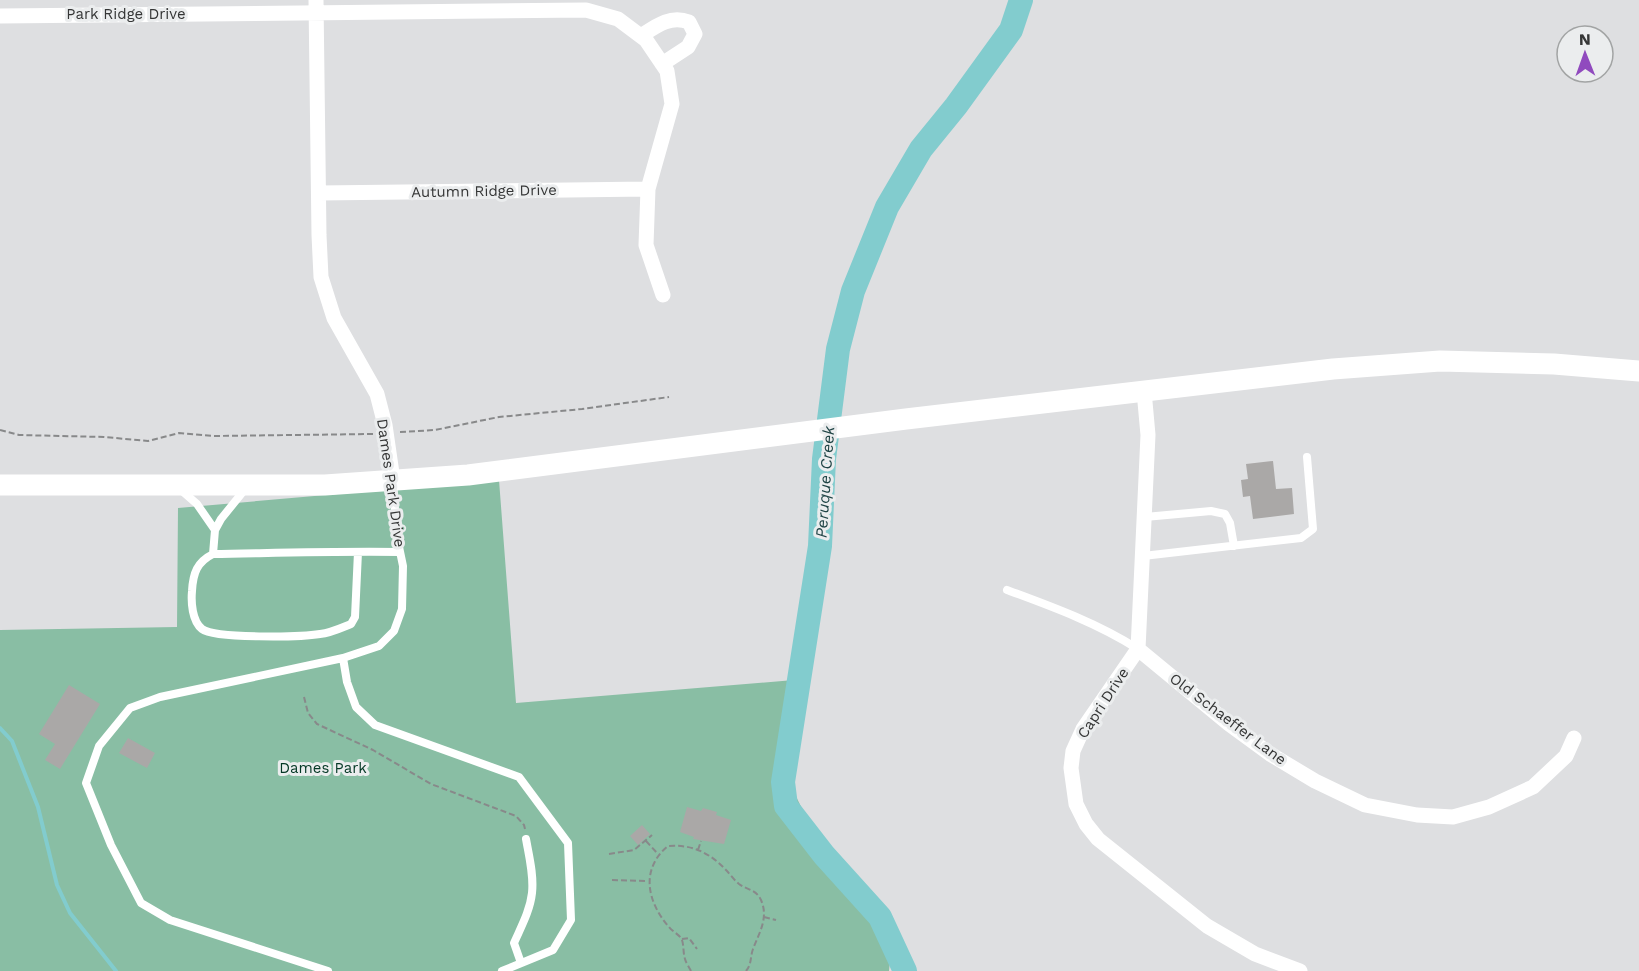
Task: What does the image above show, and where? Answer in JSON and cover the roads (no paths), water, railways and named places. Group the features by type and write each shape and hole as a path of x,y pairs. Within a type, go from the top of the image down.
{"main road":[{"path":"0,484 325,485 468,475 906,418 1333,369 1440,361 1554,364 1639,371"}],"street":[{"name":"Park Ridge Drive","path":"0,16 316,6 586,10 618,19 641,36 667,71 672,104 648,189 646,245 663,295"},
{"name":"Dames Park Drive","path":"316,6 321,277 334,318 377,394 386,432 393,480"},
{"path":"641,36 658,24 674,20 689,22 694,27 695,34 688,47 663,64"},
{"name":"Autumn Ridge Drive","path":"319,193 648,189"},
{"path":"1138,649 1148,435 1144,391"},
{"name":"Old Schaeffer Lane","path":"1138,649 1229,724 1270,754 1314,781 1365,805 1417,815 1453,817 1489,807 1533,787 1566,756 1574,738"},
{"name":"Capri Drive","path":"1138,649 1083,729 1073,751 1071,768 1076,804 1081,814 1098,839 1207,926 1255,954 1300,971"}],"lane":[{"path":"1143,555 1302,538 1314,530 1307,457"},
{"name":"Dames Park Drive","path":"328,971 170,920 141,903 111,846 86,783 99,746 130,708 160,697 343,658 379,646 394,631 402,609 403,566 397,537 393,480"},
{"path":"176,485 197,504 215,530"},
{"path":"213,554 215,530 221,519 248,486"},
{"path":"1145,517 1211,510 1225,514 1230,523 1234,546"},
{"path":"358,552 356,608 351,624 322,634 309,635 213,634 202,630 196,623 191,593 195,571 199,563 213,554 358,552 400,552"},
{"name":"Old Schaeffer Lane","path":"1007,590 1084,619 1138,649"},
{"path":"343,658 347,682 356,706 375,724 519,777 568,843 571,920 553,950 502,971"},
{"path":"521,963 514,943 526,918 532,892 526,839"}],"waterway":[{"name":"Peruque Creek","path":"905,971 880,917 824,855 786,806 783,782 820,546 824,459 838,349 853,291 887,207 921,149 956,106 1011,30 1021,0"},
{"path":"0,728 12,741 38,807 57,885 70,913 116,971"}],"park label":[{"name":"Dames Park","path":"323,768"}]}
